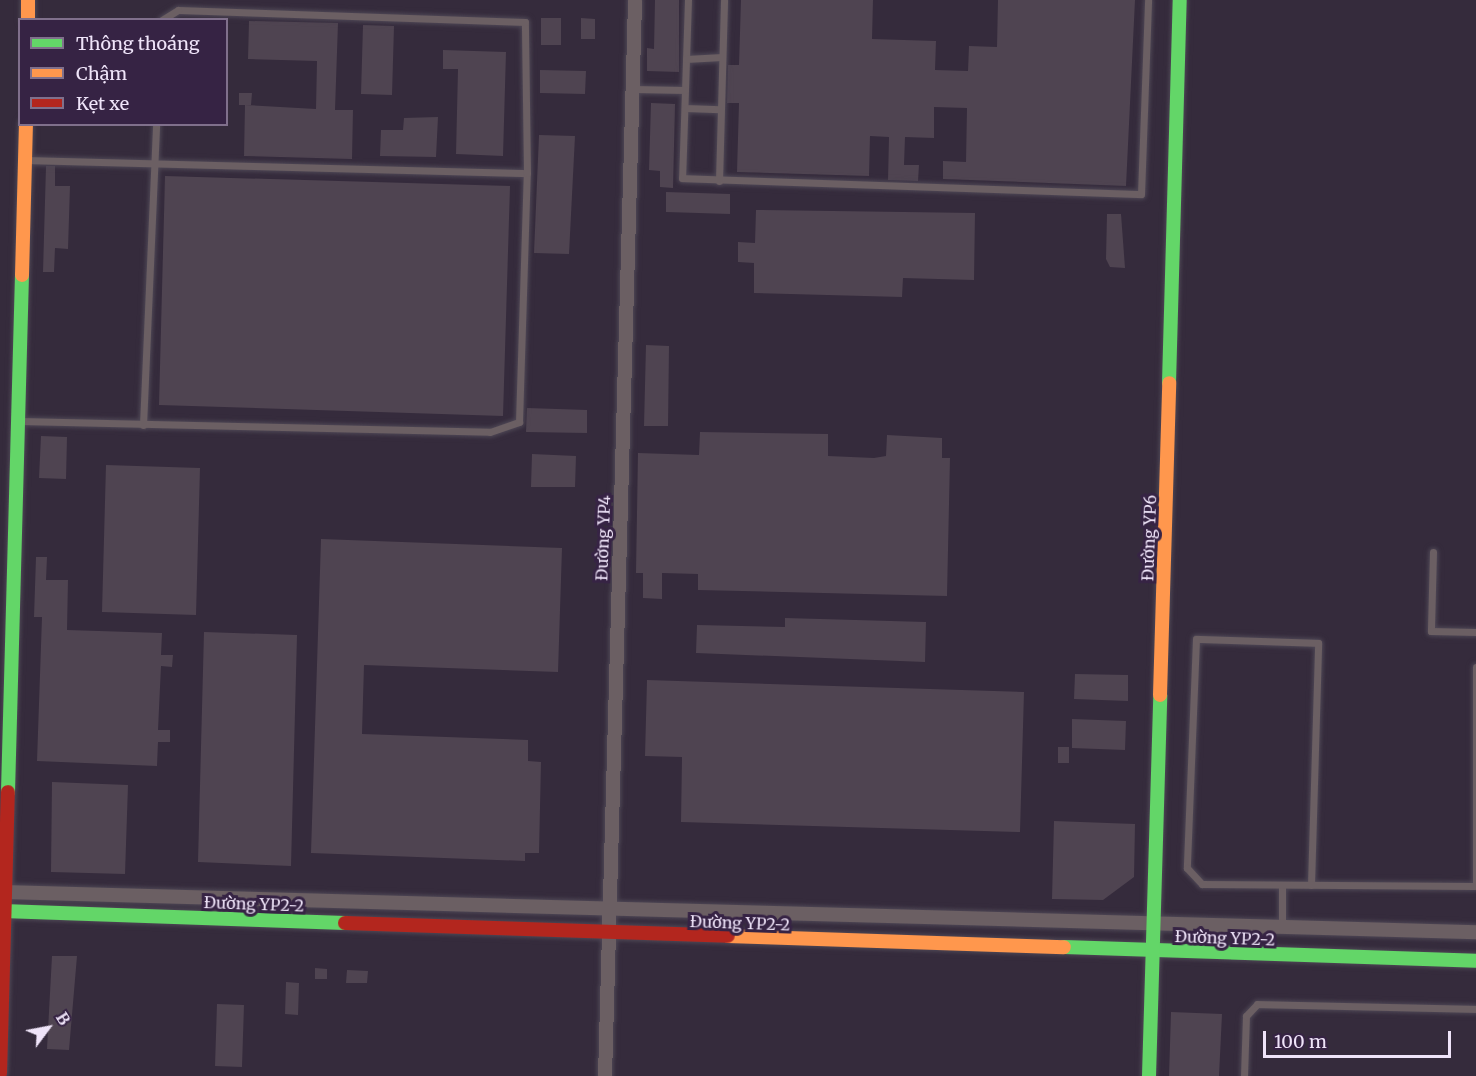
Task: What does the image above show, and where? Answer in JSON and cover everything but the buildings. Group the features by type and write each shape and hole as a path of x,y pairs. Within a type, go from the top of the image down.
{"street":[{"path":"28,0 28,18"},
{"name":"Đường YP4","path":"605,1076 607,935 635,0"},
{"name":"Đường YP6","path":"1149,1076 1180,0"},
{"path":"2,1073 7,537 15,421 26,126"},
{"name":"Đường YP2-2","path":"3,892 609,906 1476,932"},
{"name":"Đường YP2-2","path":"3,911 607,935 1476,961"}],"lane":[{"path":"688,0 682,178 1141,194 1148,0"},
{"path":"718,181 724,0"},
{"path":"15,421 507,430 519,422 527,173 525,22 178,10 165,18"},
{"path":"686,59 722,57"},
{"path":"633,89 685,90"},
{"path":"685,108 720,109"},
{"path":"143,425 156,126"},
{"path":"25,159 527,173"},
{"path":"1433,552 1431,631 1476,632"},
{"path":"1311,885 1318,643 1196,639 1187,868 1202,884 1282,885 1475,886 1476,667"},
{"path":"1282,885 1282,926"},
{"path":"1244,1076 1245,1016 1257,1004 1476,1009"}],"traffic: fast":[{"path":"1169,383 1180,0"},
{"path":"8,792 22,275"},
{"path":"1149,1076 1160,695"},
{"path":"3,911 345,923"},
{"path":"1064,947 1476,961"}],"traffic: slow":[{"path":"28,0 28,18"},
{"path":"22,275 26,126"},
{"path":"1160,695 1169,383"},
{"path":"728,936 1064,947"}],"traffic: jam":[{"path":"0,1073 8,792"},
{"path":"345,923 728,936"}]}
